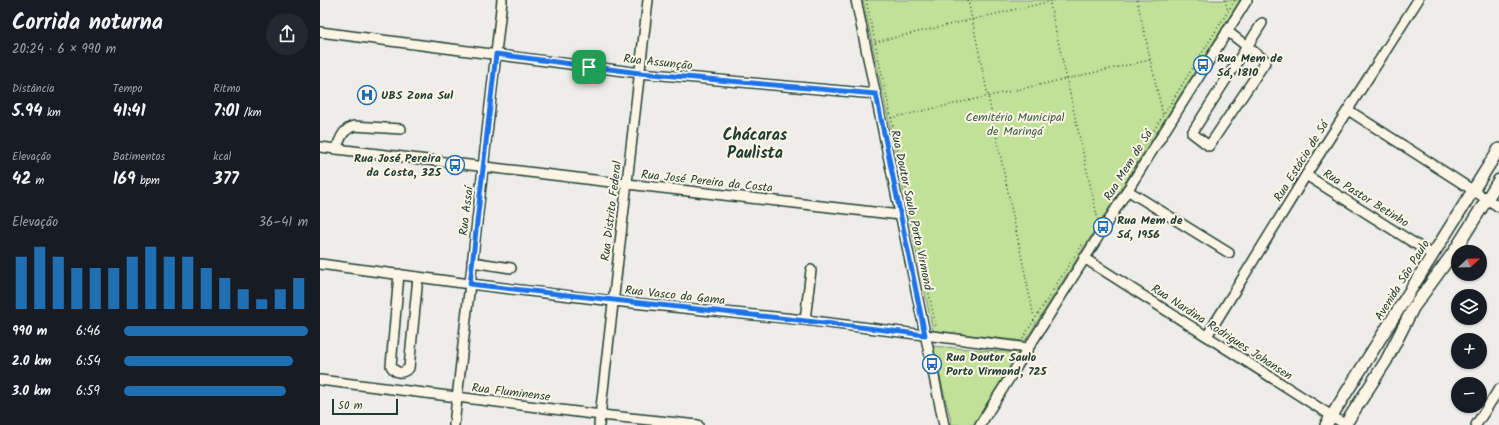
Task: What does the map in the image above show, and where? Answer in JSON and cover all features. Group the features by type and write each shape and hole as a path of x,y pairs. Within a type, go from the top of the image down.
{"main road":[{"name":"Avenida São Paulo","path":"1329,421 1499,149"},
{"name":"Avenida São Paulo","path":"1346,425 1386,361 1412,308 1455,250 1499,180"}],"street":[{"name":"Rua Assaí","path":"454,425 502,0"},
{"name":"Rua Distrito Federal","path":"599,425 648,0"},
{"name":"Rua Doutor Saulo Porto Virmond","path":"856,0 944,425"},
{"name":"Rua Mem de Sá","path":"980,425 1246,0"},
{"name":"Rua Estácio de Sá","path":"1207,336 1306,175 1418,0"},
{"path":"1227,31 1247,46 1266,61 1209,146 1192,133 1247,46 1262,23"},
{"name":"Rua Assunção","path":"320,32 640,73 876,94"},
{"path":"1348,110 1499,207"},
{"path":"336,149 343,132 354,126 401,129"},
{"name":"Rua José Pereira da Costa","path":"320,147 900,215"},
{"name":"Rua Pastor Betinho","path":"1306,175 1433,255"},
{"path":"1127,190 1229,253"},
{"name":"Rua Nardina Rodrigues Johansen","path":"1084,258 1207,336 1329,421 1346,425"},
{"path":"472,262 511,268"},
{"name":"Rua Vasco da Gama","path":"320,264 613,301 805,320 1028,348"},
{"path":"805,320 811,270"},
{"path":"398,274 391,366 394,371 399,373 405,372 409,368 418,277"},
{"name":"Rua Fluminense","path":"320,380 600,415 698,425"},
{"path":"1476,425 1499,388"}],"path":[{"path":"866,0 936,327"},
{"path":"968,0 1034,318"},
{"path":"875,42 1056,0"},
{"path":"1137,0 1163,116"},
{"path":"1225,0 1228,11"},
{"path":"1138,155 1235,0"},
{"path":"1049,1 1098,220 1102,213"},
{"path":"891,118 1150,60"},
{"path":"1023,338 1034,318 1085,239"}],"green space":[{"name":"Cemitério Municipal de Maringá","path":"863,0 1240,0 1025,341 933,331"},
{"path":"932,346 1019,353 973,425 952,425"}],"place":[{"name":"Rua Mem de Sá, 1810","path":"1203,65"},
{"name":"UBS Zona Sul","path":"367,95"},
{"name":"Rua José Pereira da Costa, 325","path":"455,165"},
{"name":"Rua Mem de Sá, 1956","path":"1103,227"},
{"name":"Rua Doutor Saulo Porto Virmond, 725","path":"932,364"}],"district":[{"name":"Chácaras Paulista","path":"755,143"}],"route":[{"path":"496,54 589,67 876,94 925,335 805,320 613,301 470,284 496,54"}]}
